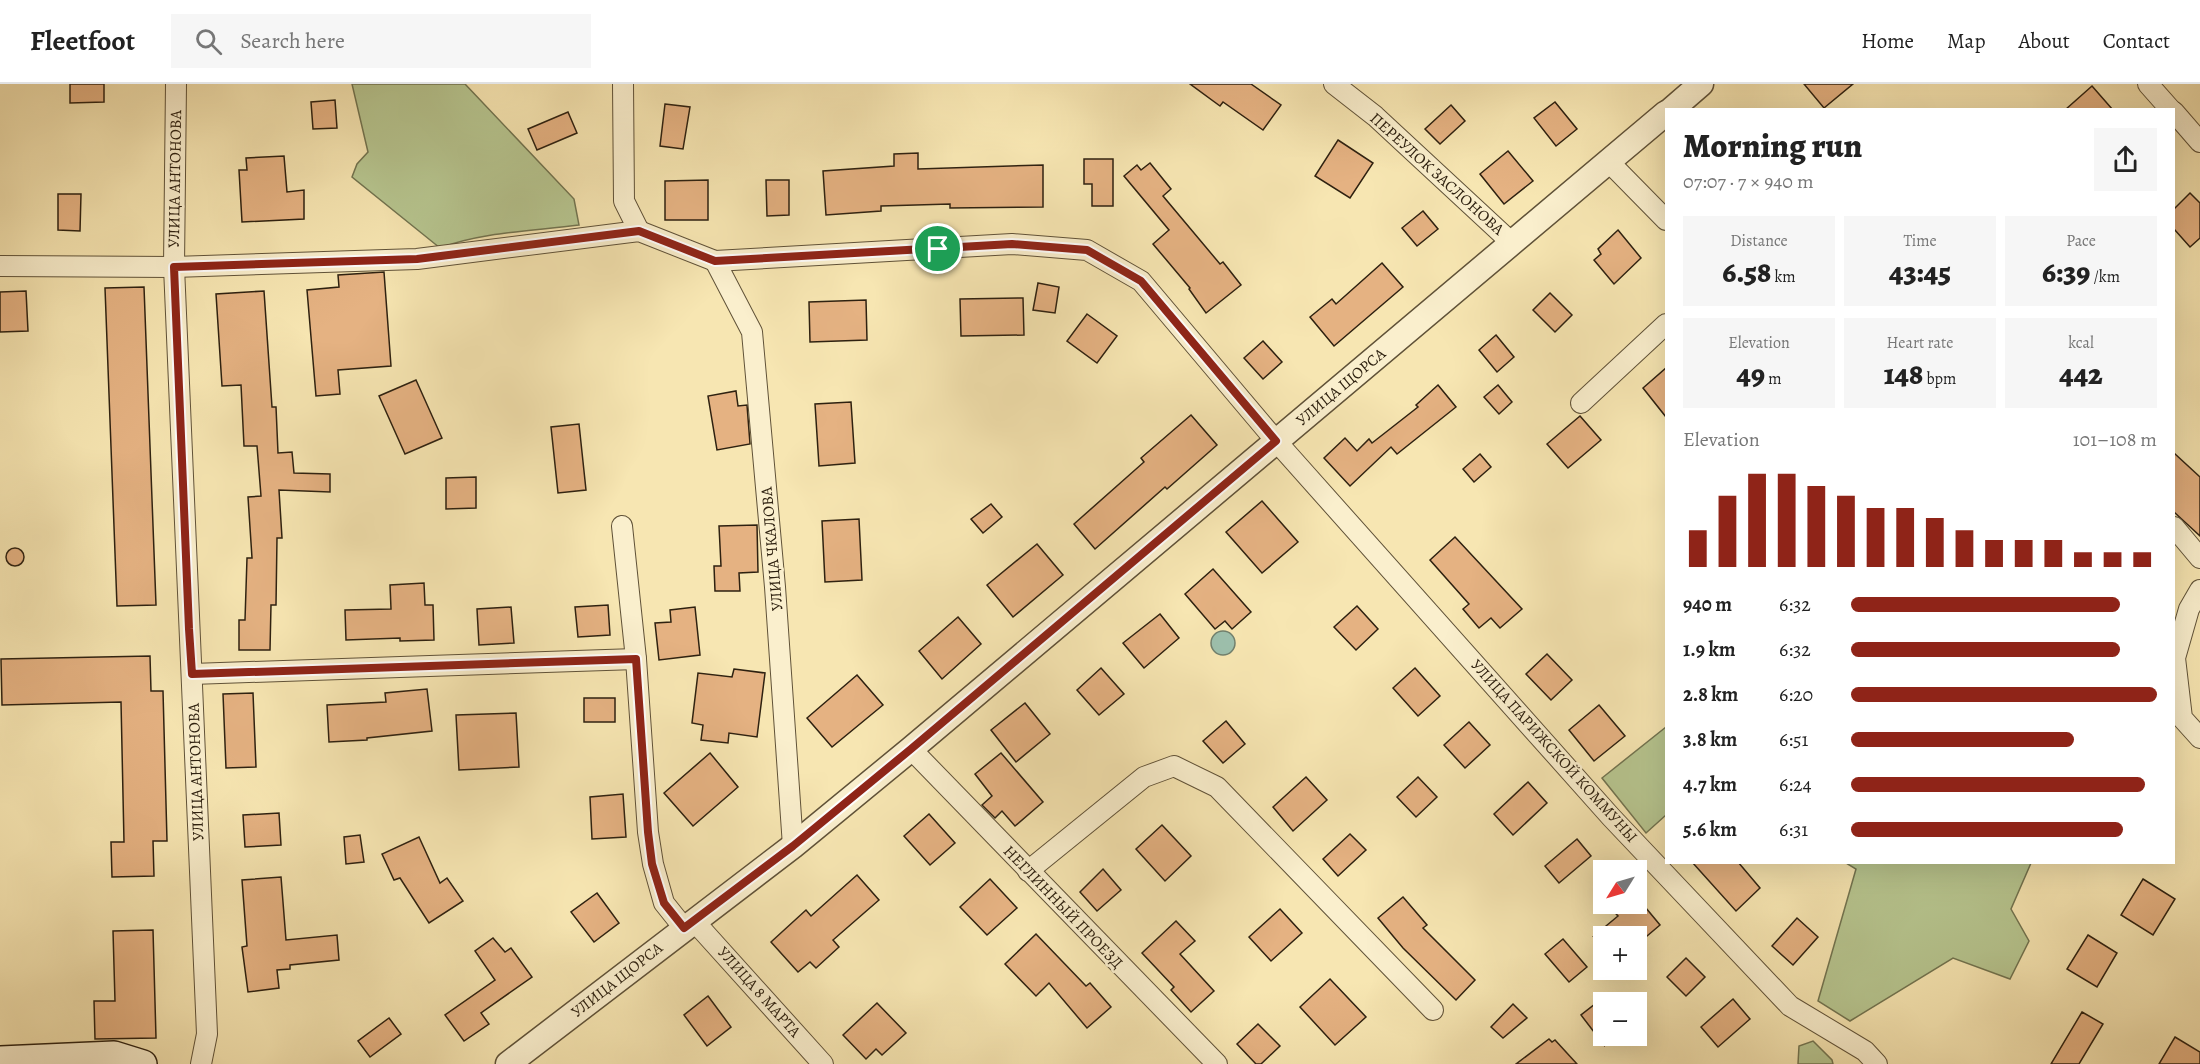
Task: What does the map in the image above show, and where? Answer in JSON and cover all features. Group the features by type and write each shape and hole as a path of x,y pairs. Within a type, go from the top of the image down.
{"main road":[{"path":"0,1060 114,1056 143,1064"}],"street":[{"name":"УЛИЦА АНТОНОВА","path":"176,84 174,267 207,1034 201,1064"},
{"path":"623,84 624,201 639,231"},
{"name":"ПЕРЕУЛОК ЗАСЛОНОВА","path":"1334,84 1375,116 1512,243"},
{"path":"1673,108 1701,84"},
{"path":"2148,84 2169,108"},
{"name":"УЛИЦА ЩОРСА","path":"508,1064 793,846 1665,114"},
{"path":"2175,114 2200,142"},
{"path":"1609,162 1665,219"},
{"path":"0,266 174,267 417,259 639,231 715,261"},
{"name":"УЛИЦА ПАРИЖСКОЙ КОММУНЫ","path":"715,261 1012,244 1087,250 1141,281 1276,441 1611,817 1790,1006 1864,1051 1877,1064"},
{"name":"УЛИЦА ЧКАЛОВА","path":"715,261 752,332 774,576 793,846"},
{"path":"1581,403 1665,325"},
{"path":"622,526 636,659 652,864 664,903 689,924"},
{"path":"2175,528 2200,558"},
{"path":"2200,590 2188,609 2175,658 2182,718 2200,738"},
{"path":"192,674 636,659"},
{"name":"НЕГЛИННЫЙ ПРОЕЗД","path":"911,749 1217,1064"},
{"path":"1028,871 1144,777 1174,766 1217,787 1433,1010"},
{"name":"УЛИЦА 8 МАРТА","path":"689,924 823,1064"}],"green space":[{"path":"352,84 465,84 574,199 579,225 491,235 440,248 352,177 357,164 368,152"},
{"path":"1665,728 1665,816 1646,833 1602,778"},
{"path":"1848,864 2031,864 2011,909 2029,941 2010,979 1953,958 1850,1021 1818,1001 1856,869"},
{"path":"1813,1041 1832,1060 1833,1064 1798,1064 1799,1046"}],"shaded area":[{"path":"1223,631 1228,632 1234,638 1234,648 1228,654 1223,655 1218,654 1212,648 1211,643 1212,638 1218,632"}],"building":[{"path":"70,84 104,84 104,102 70,103"},
{"path":"1190,84 1251,84 1281,105 1263,130 1223,102 1220,106"},
{"path":"1804,84 1853,84 1824,108"},
{"path":"2092,86 2111,108 2067,108"},
{"path":"335,100 337,128 313,129 311,102"},
{"path":"1555,102 1577,129 1556,146 1534,118"},
{"path":"665,104 690,107 683,149 660,146"},
{"path":"1451,105 1465,121 1440,144 1425,129"},
{"path":"568,112 577,133 537,150 528,129"},
{"path":"1338,140 1373,163 1350,198 1315,176"},
{"path":"1508,151 1533,181 1504,204 1480,174"},
{"path":"918,153 918,169 1043,165 1043,207 950,208 950,204 881,206 881,211 826,215 823,171 894,166 894,154"},
{"path":"284,156 287,192 304,190 304,219 242,222 239,170 247,170 246,158"},
{"path":"1084,159 1113,159 1113,206 1092,206 1092,184 1084,184"},
{"path":"1150,163 1171,189 1163,196 1220,264 1223,262 1241,285 1206,313 1190,288 1153,244 1169,230 1124,176 1137,165 1141,170"},
{"path":"708,180 708,220 665,220 665,181"},
{"path":"766,180 789,180 789,215 767,216"},
{"path":"2190,193 2200,203 2200,238 2190,247 2175,230 2175,208"},
{"path":"58,194 81,194 80,231 58,230"},
{"path":"1423,211 1438,229 1417,246 1402,228"},
{"path":"1618,230 1641,258 1614,284 1594,260 1601,254 1598,249"},
{"path":"1382,263 1403,287 1334,346 1310,317 1332,299 1336,304"},
{"path":"384,272 391,366 338,370 340,394 316,396 307,290 339,287 338,275"},
{"path":"1038,283 1059,287 1055,313 1033,310"},
{"path":"144,287 156,605 117,606 105,288"},
{"path":"26,291 28,331 0,332 0,292"},
{"path":"264,291 272,407 276,407 278,453 292,452 294,473 330,474 330,492 279,490 282,538 277,538 276,605 271,605 270,650 239,650 239,620 245,620 247,558 252,558 248,497 261,496 257,446 244,446 241,385 222,386 216,294"},
{"path":"1550,293 1572,315 1555,332 1533,310"},
{"path":"1023,298 1024,335 961,336 960,299"},
{"path":"866,300 867,340 810,342 809,302"},
{"path":"1087,314 1117,336 1097,363 1067,341"},
{"path":"1496,335 1514,357 1497,372 1479,350"},
{"path":"1263,341 1282,362 1263,379 1244,358"},
{"path":"1665,369 1665,416 1643,388"},
{"path":"416,380 442,438 405,454 379,396"},
{"path":"1438,385 1456,407 1397,454 1391,447 1350,486 1324,458 1345,438 1357,451 1369,439 1372,443 1418,407 1416,405"},
{"path":"1498,385 1512,402 1499,414 1484,397"},
{"path":"736,391 738,406 747,405 750,444 717,450 708,396"},
{"path":"851,402 855,463 819,466 815,404"},
{"path":"1191,415 1217,445 1095,549 1074,524 1144,462 1141,458"},
{"path":"1580,416 1601,440 1568,468 1547,444"},
{"path":"579,424 586,490 558,493 551,427"},
{"path":"1480,454 1491,467 1474,482 1463,469"},
{"path":"2175,454 2200,477 2200,536 2175,513"},
{"path":"476,477 476,508 446,509 446,478"},
{"path":"1262,501 1298,542 1262,573 1226,532"},
{"path":"991,504 1002,517 983,533 971,519"},
{"path":"859,519 862,580 825,582 822,521"},
{"path":"757,525 758,572 739,573 740,591 715,591 714,566 721,566 719,526"},
{"path":"1455,537 1522,609 1500,628 1491,618 1479,628 1463,609 1469,604 1430,560"},
{"path":"1037,544 1063,575 1013,617 987,585"},
{"path":"15,548 21,551 24,557 21,563 15,566 9,563 6,557 9,551"},
{"path":"1213,569 1251,612 1232,629 1225,621 1215,629 1185,594"},
{"path":"424,583 425,605 433,605 434,640 400,641 400,638 346,640 345,610 391,609 390,585"},
{"path":"608,605 610,635 578,637 575,607"},
{"path":"1357,606 1378,629 1356,650 1334,627"},
{"path":"511,607 514,643 479,645 477,609"},
{"path":"695,607 700,655 659,660 655,623 671,622 670,610"},
{"path":"1160,614 1179,638 1144,668 1123,643"},
{"path":"958,617 981,644 942,679 919,651"},
{"path":"1547,654 1572,680 1551,700 1526,674"},
{"path":"150,656 151,691 163,691 167,841 153,841 154,876 112,877 111,842 124,842 121,702 2,705 1,659"},
{"path":"1101,668 1124,694 1099,715 1077,690"},
{"path":"1415,668 1440,696 1418,716 1393,688"},
{"path":"734,669 765,673 757,737 729,733 728,743 701,740 703,725 692,723 698,673 732,677"},
{"path":"857,675 883,705 832,747 807,718"},
{"path":"427,689 432,731 367,738 367,740 329,742 327,705 386,702 385,693"},
{"path":"253,693 256,767 226,768 223,694"},
{"path":"584,698 615,698 615,722 584,722"},
{"path":"1025,703 1050,734 1016,762 991,730"},
{"path":"1599,705 1625,736 1594,761 1569,730"},
{"path":"516,713 519,767 459,770 456,715"},
{"path":"1226,721 1245,744 1223,763 1203,741"},
{"path":"1469,722 1490,745 1465,768 1444,745"},
{"path":"710,753 738,787 693,826 664,793"},
{"path":"1001,753 1043,802 1015,826 1002,811 995,818 982,805 992,796 975,774"},
{"path":"1306,777 1327,800 1293,831 1273,807"},
{"path":"1418,777 1437,797 1416,817 1397,797"},
{"path":"1528,782 1547,803 1513,835 1494,814"},
{"path":"623,794 626,837 592,839 590,797"},
{"path":"279,813 281,845 245,847 243,815"},
{"path":"929,814 955,843 930,865 904,836"},
{"path":"1162,825 1191,856 1165,881 1136,849"},
{"path":"1350,834 1366,850 1338,876 1323,859"},
{"path":"360,835 364,862 346,864 344,837"},
{"path":"419,837 440,883 447,878 463,901 429,923 400,878 394,880 382,854"},
{"path":"1577,839 1591,856 1559,883 1545,866"},
{"path":"1694,864 1740,864 1760,888 1736,911"},
{"path":"1103,869 1121,890 1097,911 1080,892"},
{"path":"857,875 879,900 833,940 839,947 816,968 810,962 798,972 771,942 806,910 811,916"},
{"path":"281,877 286,940 337,935 339,960 290,965 290,969 277,970 279,988 248,992 242,947 247,946 242,880"},
{"path":"990,879 1017,908 987,935 960,907"},
{"path":"2143,879 2175,899 2153,935 2121,915"},
{"path":"597,893 619,923 594,942 571,912"},
{"path":"1403,897 1427,925 1423,928 1475,980 1456,1000 1403,948 1378,918"},
{"path":"1280,909 1302,933 1271,961 1249,937"},
{"path":"1647,909 1660,925 1647,936 1647,926 1606,926 1618,916 1616,914 1647,914"},
{"path":"1797,918 1818,937 1793,965 1772,946"},
{"path":"1176,921 1195,941 1180,954 1214,991 1191,1012 1171,990 1174,987 1142,953"},
{"path":"153,930 156,1038 95,1039 94,1001 115,1001 113,931"},
{"path":"1036,934 1086,986 1090,983 1111,1007 1087,1028 1049,983 1036,996 1005,964"},
{"path":"2088,935 2117,953 2097,987 2067,969"},
{"path":"493,938 505,952 511,948 532,977 481,1013 489,1024 464,1041 445,1015 495,980 475,951"},
{"path":"1563,939 1587,967 1569,982 1545,954"},
{"path":"1686,958 1705,977 1686,996 1667,977"},
{"path":"1330,979 1366,1017 1335,1045 1300,1007"},
{"path":"708,996 731,1027 707,1046 684,1015"},
{"path":"1733,999 1750,1019 1718,1047 1701,1027"},
{"path":"877,1003 906,1033 882,1055 876,1049 866,1059 843,1035"},
{"path":"1513,1004 1527,1018 1503,1038 1491,1027"},
{"path":"1593,1006 1593,1031 1581,1015"},
{"path":"2082,1012 2103,1024 2079,1064 2051,1064"},
{"path":"389,1018 401,1034 370,1057 358,1041"},
{"path":"1258,1024 1280,1046 1261,1064 1256,1064 1237,1044"},
{"path":"2175,1037 2200,1052 2200,1064 2159,1064"},
{"path":"1549,1039 1552,1042 1555,1040 1577,1064 1516,1064"}],"route":[{"path":"639,231 715,261 938,249 1012,244 1087,250 1141,281 1276,441 911,749 793,846 684,928 664,903 652,864 636,659 192,674 174,267 417,259 639,231"}]}
